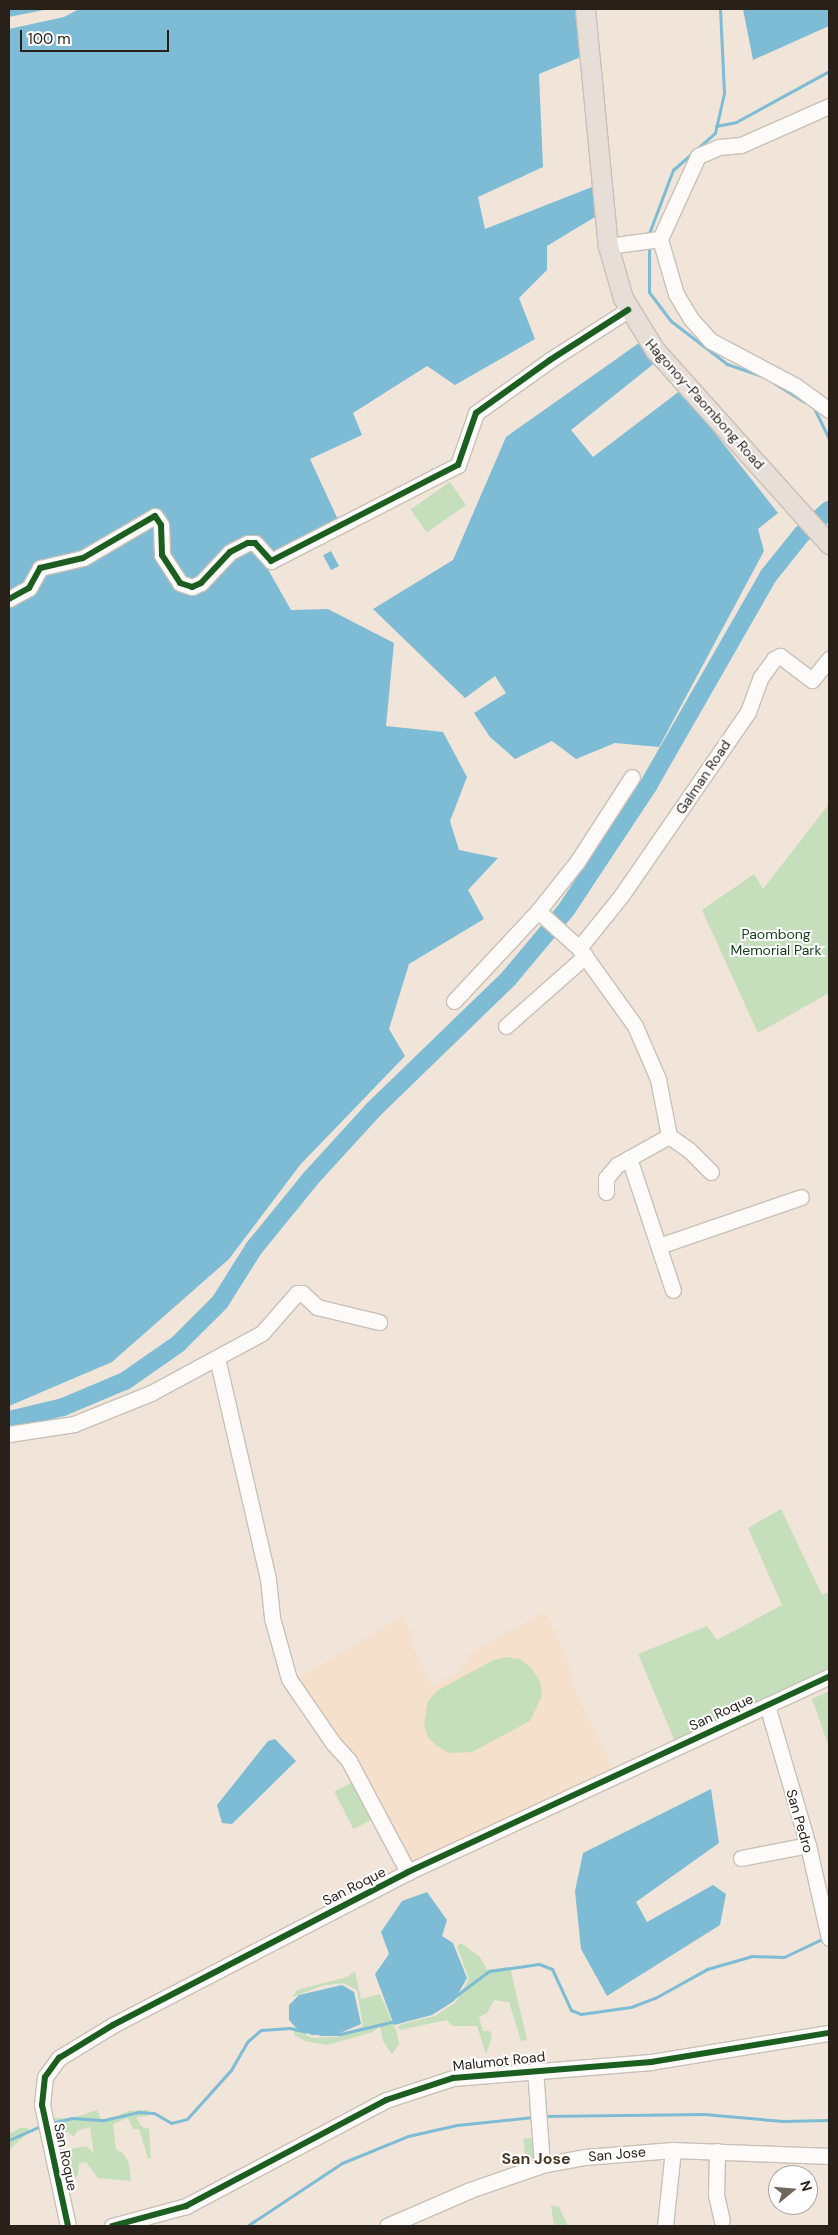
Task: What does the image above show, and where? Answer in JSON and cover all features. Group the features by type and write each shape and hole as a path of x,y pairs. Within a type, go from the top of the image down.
{"main road":[{"name":"Hagonoy-Paombong Road","path":"585,9 608,246 628,310 655,350 829,544"}],"street":[{"path":"650,240 698,156 713,148 741,145 829,106"},
{"path":"608,246 650,240"},
{"path":"650,240 676,294 691,319 711,341 796,386 829,410"},
{"path":"9,599 29,588 40,568 83,558 155,516 161,525 162,555 180,583 192,587 201,583 230,552 248,543 255,543 271,561 458,465 476,413 550,360 628,310"},
{"name":"Galman Road","path":"582,952 748,712 761,677 774,659 780,656 812,680 829,659"},
{"path":"454,1001 542,915 632,777"},
{"path":"542,915 582,952 635,1026 655,1070 669,1136 689,1150 711,1172"},
{"path":"506,1026 582,952"},
{"path":"606,1192 606,1178 611,1171 629,1158 669,1136"},
{"path":"629,1158 673,1290"},
{"path":"659,1246 801,1197"},
{"path":"9,1434 74,1424 151,1393 262,1333 297,1292 302,1292 317,1307 379,1322"},
{"path":"217,1358 268,1579 272,1618 289,1679 333,1743 349,1761 408,1872"},
{"name":"San Roque","path":"68,2226 42,2105 45,2077 59,2058 113,2025 408,1872 829,1677"},
{"name":"San Pedro","path":"767,1705 808,1845 829,1936"},
{"path":"741,1858 808,1845"},
{"name":"Malumot Road","path":"112,2226 186,2206 398,2095 452,2078 536,2069 651,2062 829,2033"},
{"path":"536,2069 542,2165"},
{"path":"666,2226 673,2150"},
{"name":"San Jose","path":"386,2226 470,2190 542,2165 610,2154 673,2150 829,2156"},
{"path":"717,2151 716,2195 722,2220"}],"shaded area":[{"path":"546,1611 573,1675 571,1682 612,1768 408,1866 353,1764 352,1753 337,1744 296,1680 403,1616 413,1635 411,1643 432,1687 458,1672 472,1652"}],"green space":[{"path":"450,482 466,505 427,532 411,510"},
{"name":"Paombong Memorial Park","path":"829,804 829,993 758,1033 702,910 754,874 763,889"},
{"path":"781,1509 822,1595 829,1592 829,1674 676,1744 638,1654 707,1626 717,1640 782,1605 748,1528"},
{"path":"507,1657 520,1659 531,1668 540,1681 542,1696 530,1721 472,1752 449,1753 437,1746 428,1737 424,1725 428,1701 438,1690 494,1660"},
{"path":"829,1691 829,1747 812,1699"},
{"path":"353,1782 372,1819 353,1829 334,1792"},
{"path":"461,1943 480,1957 487,1970 510,1967 527,2040 521,2041 509,2002 494,2000 487,2013 479,2017 483,2031 490,2031 492,2037 486,2054 477,2026 453,2026 447,2020 400,2030 398,2027 402,2024 435,2016 456,2002 469,1979 457,1946"},
{"path":"355,1971 361,1999 380,1994 397,2033 399,2044 392,2054 383,2041 380,2026 373,2032 327,2045 305,2041 294,2035 294,2029 312,2038 337,2037 363,2026 357,1990 343,1983 321,1986 293,1997 297,1990 347,1977"},
{"path":"97,2110 101,2119 111,2119 129,2111 148,2110 148,2116 136,2117 141,2126 149,2129 151,2158 148,2159 139,2129 133,2129 128,2118 113,2124 116,2149 124,2154 129,2164 131,2181 98,2178 86,2162 79,2163 78,2176 67,2183 58,2151 87,2146 94,2154 90,2127 77,2131 74,2137 68,2132 53,2130 50,2118 73,2118"},
{"path":"20,2128 28,2128 30,2131 9,2150 9,2134"},
{"path":"537,2137 540,2161 526,2163 523,2139"},
{"path":"551,2205 559,2207 568,2226 554,2226"}],"water":[{"path":"9,9 49,9 9,17"},
{"path":"79,9 576,9 581,57 539,74 543,167 478,197 485,229 592,187 595,217 547,246 547,270 519,298 535,339 455,385 427,366 353,413 362,435 310,459 340,524 265,564 291,610 328,609 394,643 386,726 443,732 467,777 450,821 459,850 498,858 468,890 484,919 409,964 389,1029 405,1056 300,1165 229,1259 112,1362 9,1406 9,29 64,17"},
{"path":"743,9 829,9 829,26 753,60"},
{"path":"639,343 656,362 571,430 593,457 681,390 778,513 758,529 764,551 659,747 615,743 576,759 552,741 515,759 490,737 474,713 506,693 495,676 465,698 373,609 453,560 506,437"},
{"path":"331,551 339,566 331,570 323,555"},
{"path":"275,1739 296,1761 232,1824 222,1823 217,1805 268,1741"},
{"path":"711,1789 719,1843 636,1902 647,1922 713,1885 726,1894 720,1925 607,1996 581,1949 575,1891 583,1853"},
{"path":"427,1892 447,1920 442,1936 453,1943 467,1978 454,2001 432,2015 394,2025 375,1974 389,1954 381,1932 402,1901"},
{"path":"342,1985 354,1992 361,2024 338,2034 312,2035 297,2029 289,2020 289,2005 299,1995"}],"waterway":[{"path":"648,236 673,170 715,133 724,93 720,9"},
{"path":"716,126 736,122 829,71"},
{"path":"649,245 649,292 671,321 727,364 762,376"},
{"path":"774,383 805,402"},
{"path":"813,406 829,439"},
{"path":"9,1420 63,1407 125,1381 178,1344 220,1302 254,1248 311,1178 374,1109 509,978 566,910 648,786 769,575 802,534 829,510"},
{"path":"453,1998 489,1971 539,1964 552,1969 571,2010 581,2014 631,2007 655,1998 707,1969 752,1956 784,1957 824,1938"},
{"path":"320,2034 340,2034 396,2021"},
{"path":"51,2123 72,2118 104,2120 138,2112 154,2113 171,2123 187,2119 231,2070 247,2042 261,2030 290,2028 306,2032"},
{"path":"543,2116 704,2114 783,2121 829,2120"},
{"path":"247,2226 342,2163 408,2136 457,2125 534,2117"},
{"path":"9,2140 42,2125"}],"cycle path":[{"path":"9,599 29,588 40,568 83,558 155,516 161,525 162,555 180,583 192,587 201,583 230,552 248,543 255,543 271,561 458,465 476,413 550,360 628,310"},
{"path":"68,2226 42,2105 45,2077 59,2058 113,2025 408,1872 829,1677"},
{"path":"112,2226 186,2206 386,2100 453,2078 651,2062 829,2033"}],"district":[{"name":"San Jose","path":"536,2159"}]}
